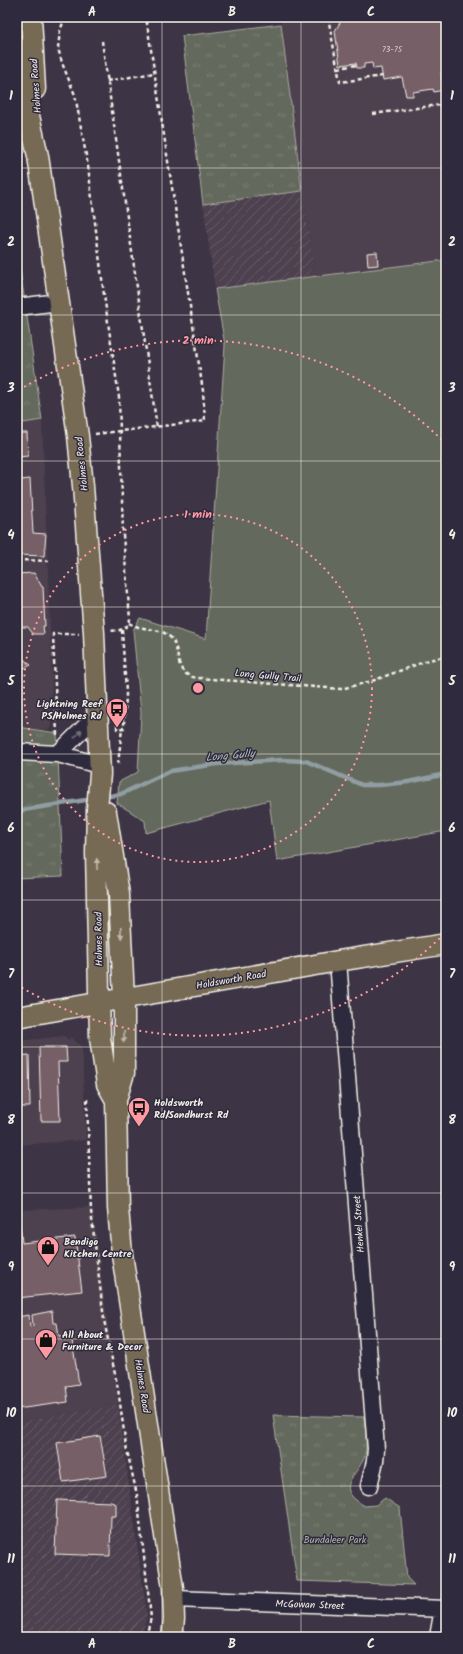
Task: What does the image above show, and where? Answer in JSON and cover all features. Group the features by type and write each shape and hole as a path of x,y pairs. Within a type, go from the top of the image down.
{"main road":[{"name":"Holmes Road","path":"30,17 37,110 38,156"},
{"name":"Holmes Road","path":"17,49 25,98 38,156 78,436 94,633 97,714 103,786 119,894 124,998 124,1073 116,1100 120,1238 174,1599 172,1637"},
{"name":"Holmes Road","path":"103,786 99,1003 100,1038 103,1067 107,1084 116,1100"},
{"name":"Holdsworth Road","path":"17,1016 446,944"}],"street":[{"path":"17,307 59,302"},
{"path":"17,752 57,747 97,714"},
{"path":"57,747 103,786"},
{"name":"Henkel Street","path":"338,961 376,1448 375,1461 369,1486"},
{"name":"McGowan Street","path":"174,1599 445,1609"},
{"path":"438,1637 445,1609"}],"path":[{"path":"65,17 60,31 58,48 62,63 75,95 88,166 104,295 119,397 123,535 130,610 129,623 126,628 114,631"},
{"path":"78,436 157,428 204,421 203,391 146,17"},
{"path":"328,17 340,82 382,76"},
{"path":"102,41 157,428"},
{"path":"338,68 357,65"},
{"path":"107,81 154,72"},
{"path":"373,114 446,104"},
{"path":"17,560 51,561"},
{"name":"Long Gully Trail","path":"129,623 133,626 162,633 170,637 173,641 180,667 186,674 198,678 341,689 372,681 429,660 446,656"},
{"path":"103,786 122,729 124,728 126,694 122,630"},
{"path":"57,747 53,634 64,633"},
{"path":"122,729 118,729 117,719 124,719"},
{"path":"87,1099 91,1211 104,1320 118,1390 126,1446 137,1495 151,1618 146,1637"}],"shaded area":[{"path":"280,17 446,17 446,260 316,277 302,191"},
{"path":"302,191 316,277 215,289 203,204"},
{"path":"42,420 52,675 51,726 49,730 17,727 17,424"},
{"path":"64,1036 69,1040 71,1037 82,1047 86,1140 17,1145 17,1041"},
{"path":"92,1207 118,1404 17,1422 17,1210"},
{"path":"118,1404 147,1616 141,1637 17,1637 17,1422"}],"green space":[{"path":"281,24 302,191 203,204 182,36"},
{"path":"17,248 42,420 17,424"},
{"path":"446,260 446,831 277,861 269,800 146,833 145,821 117,803 119,782 138,772 141,713 133,630 140,618 206,639 225,345 215,289"},
{"path":"17,727 57,733 63,876 17,878"},
{"name":"Bundaleer Park","path":"273,1415 364,1417 366,1436 365,1455 348,1487 350,1493 355,1499 365,1506 376,1505 385,1498 400,1508 407,1578 414,1585 297,1581"}],"building":[{"path":"341,17 446,17 446,72 441,73 443,90 434,92 433,89 413,92 413,96 406,96 402,77 383,80 381,68 373,69 372,63 364,64 364,68 357,68 356,63 340,65 335,31 341,21"},
{"path":"377,252 378,265 368,266 367,253"},
{"path":"17,433 27,433 28,456 19,457 21,480 30,479 33,533 46,534 44,556 17,555"},
{"path":"34,573 43,587 44,634 33,634 28,627 17,627 17,574"},
{"path":"17,654 31,665 17,672"},
{"path":"17,677 23,688 17,691"},
{"path":"39,1047 66,1047 67,1062 58,1062 60,1121 41,1121"},
{"path":"29,1055 30,1107 17,1107 17,1056"},
{"name":"Bendigo Kitchen Centre","path":"20,1225 22,1243 75,1237 82,1291 17,1298 17,1226"},
{"name":"All About Furniture & Decor","path":"52,1311 53,1323 57,1323 59,1336 71,1334 79,1384 66,1386 68,1402 17,1409 17,1317 29,1315 30,1327 33,1326 32,1315"},
{"path":"100,1436 107,1476 63,1482 57,1443"},
{"path":"57,1500 111,1502 116,1504 116,1516 111,1516 110,1556 55,1554"}],"waterway":[{"name":"Long Gully","path":"104,797 121,794 170,771 217,764 282,760 306,761 362,785 408,782 446,774"},
{"name":"Long Gully","path":"17,811 92,799"}],"place":[{"name":"Lightning Reef PS/Holmes Rd","path":"117,728"},
{"name":"Holdsworth Rd/Sandhurst Rd","path":"139,1128"},
{"name":"Bendigo Kitchen Centre","path":"48,1266"},
{"name":"All About Furniture & Decor","path":"46,1360"}]}
